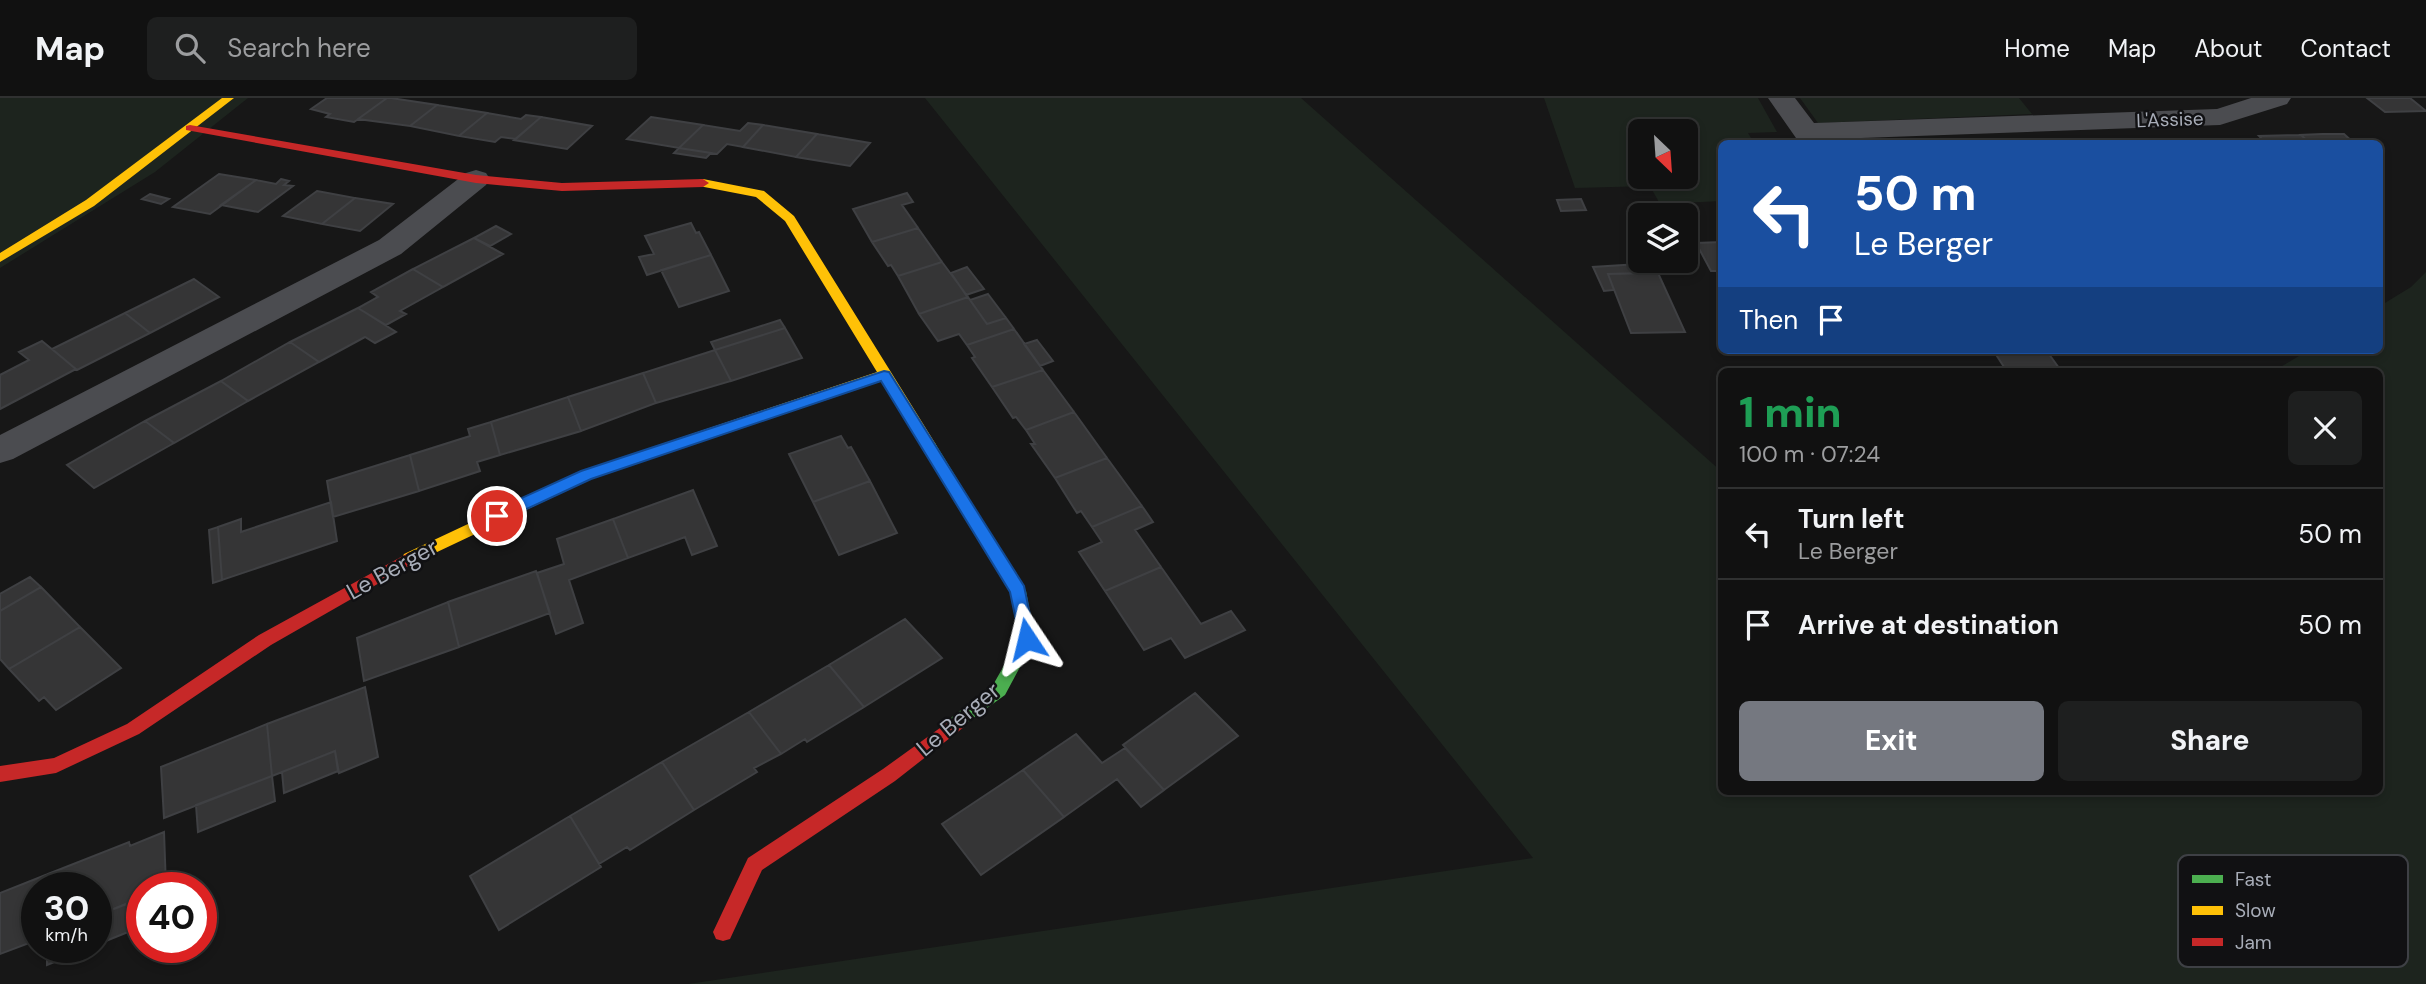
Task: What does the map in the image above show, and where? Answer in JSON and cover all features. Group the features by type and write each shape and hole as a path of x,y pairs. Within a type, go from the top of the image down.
{"street":[{"path":"0,258 90,202 229,98"},
{"path":"1781,98 1810,138"},
{"path":"2037,98 2060,122"},
{"name":"L'Assise","path":"1810,138 2060,122 2220,117 2278,98"},
{"name":"Le Berger","path":"190,128 475,179 562,187 709,183 760,194 790,219 1018,591 1027,639 999,690 889,775 755,864 723,932"},
{"path":"0,450 390,247 475,179"},
{"name":"Le Berger","path":"0,774 56,765 133,729 265,640 418,554 586,475 884,375"}],"shaded area":[{"path":"0,98 248,98 155,172 0,268"},
{"path":"925,98 1301,98 1718,468 1718,795 2383,795 2383,368 2279,368 2302,354 2383,354 2383,304 2411,287 2426,272 2426,984 688,984 1533,858"},
{"path":"1544,98 1758,98 1777,132 1748,133 1752,140 1718,140 1718,201 1659,203 1652,189 1698,189 1698,119 1628,119 1628,187 1575,188"},
{"path":"1800,98 2019,98 2032,114 1818,123"}],"building":[{"path":"327,98 387,98 354,122 326,117 330,114 311,109"},
{"path":"387,98 437,105 410,126 358,119"},
{"path":"2367,98 2410,98 2426,111 2385,112"},
{"path":"437,105 487,113 459,136 410,126"},
{"path":"487,113 521,119 526,115 541,117 516,139 501,137 495,142 459,136"},
{"path":"541,117 592,126 567,149 514,140"},
{"path":"651,117 703,125 679,148 627,139"},
{"path":"748,123 763,125 743,147 727,144 717,154 679,148 703,125 740,131"},
{"path":"763,125 817,134 796,157 743,147"},
{"path":"817,134 870,143 850,166 796,157"},
{"path":"2344,134 2351,140 2307,140 2301,135"},
{"path":"2301,135 2307,140 2263,140 2259,136"},
{"path":"679,148 711,153 706,158 674,153"},
{"path":"219,174 256,180 210,214 173,207"},
{"path":"281,179 289,181 284,185 293,186 258,212 221,205 256,180 276,184"},
{"path":"317,191 355,198 322,224 283,216"},
{"path":"907,193 913,202 902,205 918,228 872,242 853,209"},
{"path":"150,194 169,199 161,204 142,199"},
{"path":"355,198 393,204 360,231 322,224"},
{"path":"1581,199 1586,210 1561,211 1557,200"},
{"path":"691,223 711,255 647,275 639,257 654,254 645,236"},
{"path":"496,226 511,234 490,246 474,238"},
{"path":"918,228 942,262 898,276 872,242"},
{"path":"474,238 503,254 443,287 413,269"},
{"path":"1718,242 1718,271 1711,271 1698,243"},
{"path":"711,255 729,291 679,307 661,270"},
{"path":"942,262 968,297 919,314 898,276"},
{"path":"1628,265 1628,273 1643,273 1608,274 1614,290 1604,291 1593,267"},
{"path":"967,267 984,289 966,295 951,273"},
{"path":"413,269 443,287 400,311 406,314 386,325 358,308 378,297 371,292"},
{"path":"1658,273 1685,332 1631,333 1608,274"},
{"path":"194,279 219,297 150,333 125,313"},
{"path":"988,294 1006,318 987,324 970,300"},
{"path":"968,297 987,324 1006,318 1014,329 967,345 959,334 938,341 919,314"},
{"path":"358,308 396,332 375,343 365,337 319,362 290,342"},
{"path":"125,313 150,333 77,370 52,349"},
{"path":"780,320 785,328 715,350 711,342"},
{"path":"785,328 802,358 731,381 715,350"},
{"path":"1014,329 1043,370 992,387 972,358 975,357 967,345"},
{"path":"1037,340 1053,361 1040,366 1024,344"},
{"path":"42,341 76,369 0,409 0,375 29,360 19,352"},
{"path":"290,342 319,362 248,401 221,381"},
{"path":"715,350 731,381 656,403 643,373"},
{"path":"1996,354 2049,354 2059,368 2005,368"},
{"path":"1043,370 1074,412 1026,430 1016,417 1013,418 992,387"},
{"path":"643,373 656,403 581,431 568,397"},
{"path":"221,381 248,401 174,443 145,421"},
{"path":"568,397 581,431 500,455 491,422"},
{"path":"1074,412 1107,458 1055,478 1031,444 1035,444 1026,430"},
{"path":"145,421 174,443 94,488 67,465"},
{"path":"491,422 500,455 477,462 480,471 419,491 410,455 470,436 468,429"},
{"path":"841,436 848,448 851,447 870,481 813,502 789,454"},
{"path":"410,455 419,491 333,517 327,481"},
{"path":"1107,458 1142,506 1092,527 1081,511 1077,513 1055,478"},
{"path":"870,481 897,533 839,555 813,502"},
{"path":"693,490 717,546 692,555 685,537 628,558 613,519"},
{"path":"331,502 337,541 222,580 218,527 241,519 241,532"},
{"path":"1142,506 1153,522 1135,530 1161,567 1105,591 1079,552 1102,542 1092,527"},
{"path":"613,519 628,558 569,580 583,623 556,634 537,573 564,564 557,539"},
{"path":"218,527 222,580 213,583 209,530"},
{"path":"1161,567 1201,624 1231,611 1245,630 1185,658 1171,638 1144,650 1105,591"},
{"path":"536,571 550,613 459,647 448,602"},
{"path":"30,577 41,587 0,611 0,594"},
{"path":"41,587 80,627 9,669 0,659 0,611"},
{"path":"448,602 459,647 364,681 357,638"},
{"path":"905,619 942,658 864,707 829,665"},
{"path":"80,627 121,668 56,710 44,697 39,701 9,669"},
{"path":"829,665 864,707 807,742 805,739 781,754 749,712"},
{"path":"365,687 378,757 339,773 335,751 272,776 267,724"},
{"path":"1195,693 1238,736 1164,790 1123,745"},
{"path":"749,712 781,754 754,768 757,772 694,810 662,762"},
{"path":"267,724 272,776 164,818 161,767"},
{"path":"1076,734 1102,763 1125,748 1164,790 1141,807 1117,779 1064,817 1023,770"},
{"path":"335,751 338,771 284,793 282,772"},
{"path":"662,762 694,810 630,850 627,847 599,864 570,816"},
{"path":"1023,770 1064,817 981,875 942,824"},
{"path":"272,776 275,801 198,832 196,805"},
{"path":"570,816 601,867 499,930 470,876"},
{"path":"164,832 165,872 126,872 126,904 112,910 112,872 53,872 129,842 130,846"},
{"path":"21,885 21,946 0,954 0,893"},
{"path":"126,904 126,933 112,938 112,910"}],"traffic: fast":[{"path":"930,447 1018,591 1027,639 999,690 958,722"}],"traffic: slow":[{"path":"0,258 90,203 229,98"},
{"path":"703,183 760,194 790,219 930,447"},
{"path":"410,558 586,475 884,375"}],"traffic: jam":[{"path":"190,128 476,179 562,187 703,183"},
{"path":"0,774 56,765 133,729 265,640 410,558"},
{"path":"723,932 755,864 889,775 958,722"}],"route":[{"path":"497,516 586,475 884,375 1018,591 1027,639"}]}
